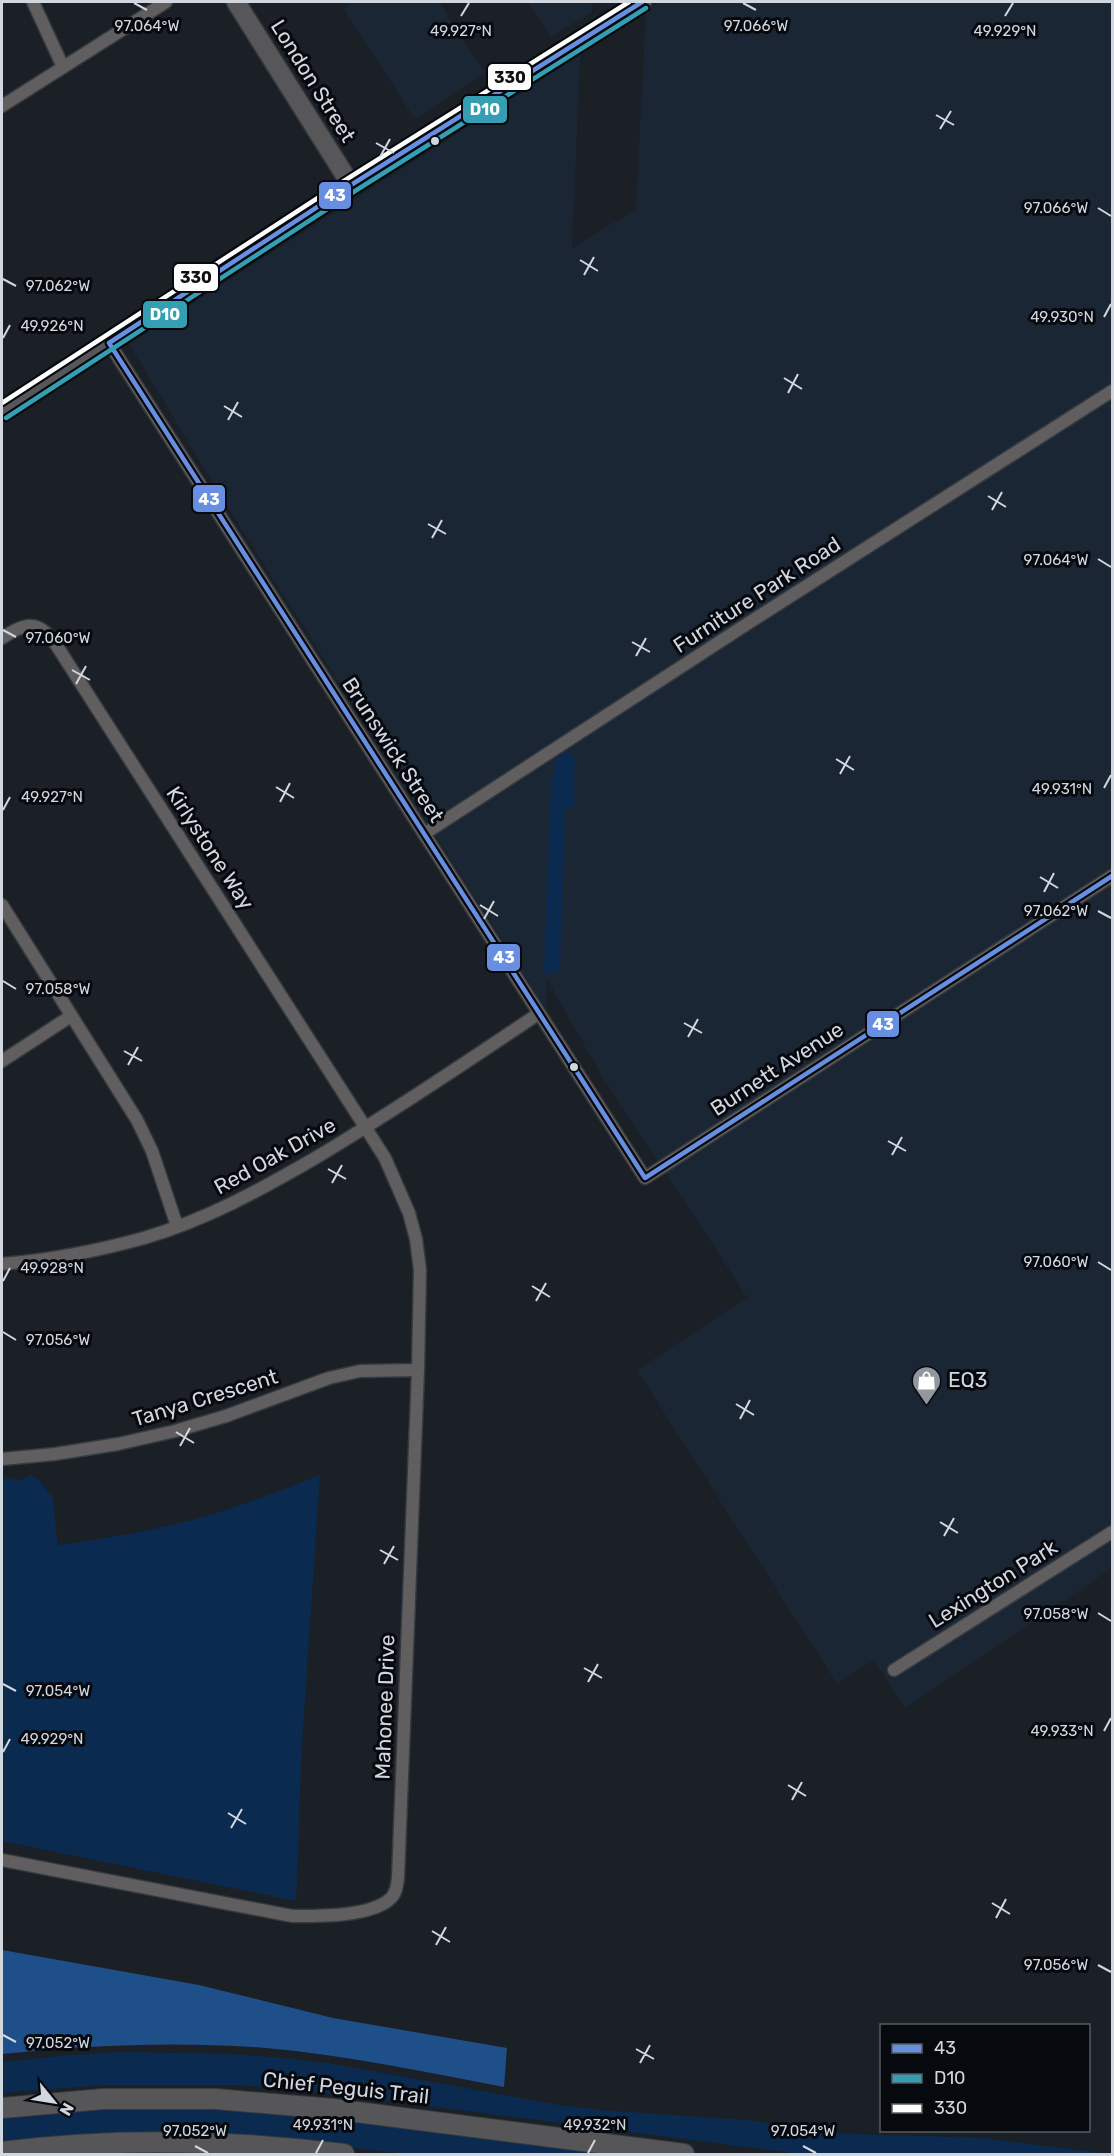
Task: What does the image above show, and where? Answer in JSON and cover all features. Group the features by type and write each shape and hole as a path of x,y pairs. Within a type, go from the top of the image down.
{"main road":[{"name":"Chief Peguis Trail","path":"2,2108 103,2099 216,2099 333,2109 684,2154"},
{"path":"2,2152 71,2145 160,2142 253,2145 344,2154"}],"street":[{"path":"33,2 63,67"},
{"path":"2,106 166,2"},
{"name":"London Street","path":"236,2 351,185"},
{"path":"2,412 351,185 642,2"},
{"name":"Brunswick Street","path":"109,343 645,1178"},
{"name":"Furniture Park Road","path":"424,834 750,622 1113,391"},
{"name":"Kirlystone Way","path":"2,638 26,626 38,626 48,634 366,1128"},
{"name":"Burnett Avenue","path":"645,1178 1113,876"},
{"path":"2,905 145,1133 177,1226"},
{"name":"Red Oak Drive","path":"2,1264 38,1261 83,1253 146,1238 265,1187 366,1128 538,1014"},
{"path":"2,1061 71,1016"},
{"name":"Mahonee Drive","path":"2,1860 292,1916 319,1916 371,1909 391,1899 397,1888 420,1270 416,1239 409,1214 385,1158 366,1128"},
{"name":"Tanya Crescent","path":"2,1459 55,1455 175,1431 226,1416 329,1378 360,1371 418,1370"},
{"name":"Lexington Park","path":"894,1670 1113,1532"}],"shaded area":[{"path":"356,2 439,2 485,73 415,119 344,9"},
{"path":"527,2 592,2 592,12 551,36"},
{"path":"660,2 1112,2 1112,1568 905,1708 874,1660 837,1684 637,1370 747,1297 602,1076 547,979 546,1009 222,498 129,344 580,55 572,248 636,209 646,11"},
{"path":"568,752 574,756 574,808 565,808 560,971 544,973 551,785 556,759"},
{"path":"31,1475 41,1482 48,1493 52,1493 58,1545 140,1532 201,1518 320,1475 302,1744 296,1901 2,1841 2,1481 7,1478 19,1481"},
{"path":"2,1950 199,1985 333,2018 507,2048 504,2087 356,2059 266,2048 133,2045 2,2054"},
{"path":"124,2052 230,2054 285,2058 333,2064 559,2105 601,2110 756,2121 826,2133 982,2138 1108,2154 801,2154 359,2097 241,2085 103,2085 2,2093 2,2062"},
{"path":"110,2107 249,2110 361,2121 622,2154 407,2154 288,2140 2,2144 2,2116"}],"transit line":[{"name":"330","path":"2,403 347,179 629,2"},
{"name":"43","path":"642,2 351,185 109,343 645,1178 1112,876"},
{"name":"D10","path":"6,418 355,191 646,8"}],"place":[{"name":"EQ3","path":"927,1406"}]}
